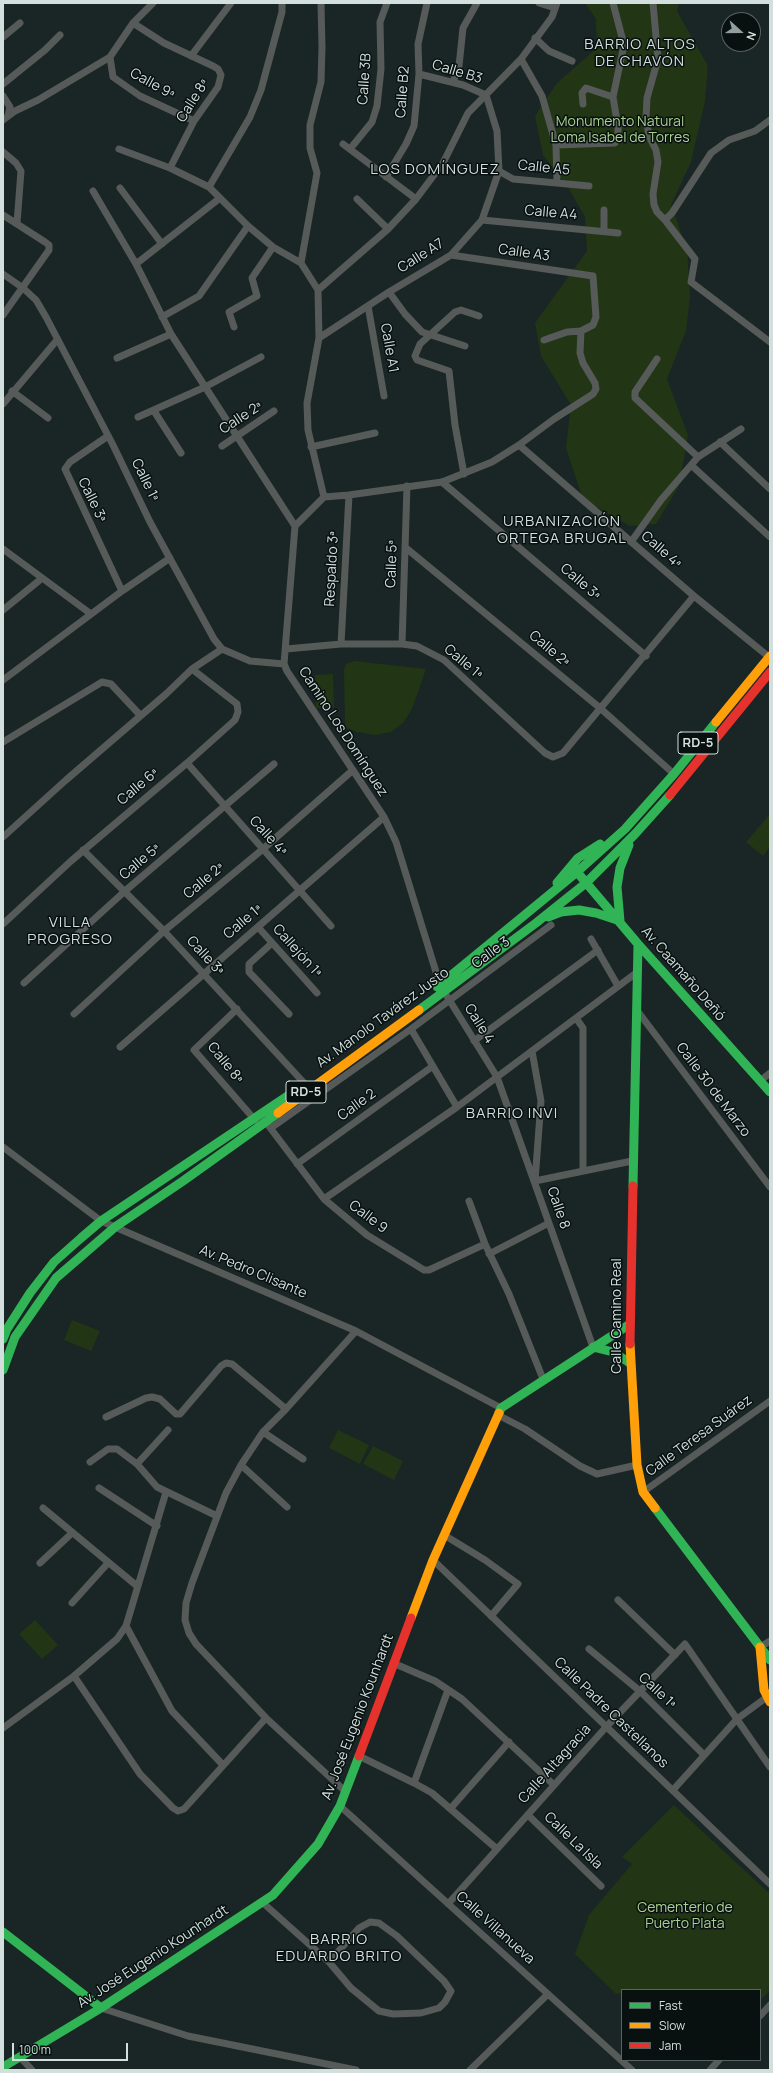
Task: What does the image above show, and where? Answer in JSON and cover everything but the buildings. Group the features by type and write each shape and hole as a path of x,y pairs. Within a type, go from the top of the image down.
{"main road":[{"name":"Av. Manolo Tavárez Justo","path":"3,1370 15,1337 56,1278 114,1227 268,1125 442,988 577,872 615,838 674,774 770,657"},
{"name":"Av. Manolo Tavárez Justo","path":"3,1339 7,1329 30,1293 54,1262 101,1221 255,1120 536,923 586,883 635,834 694,768 770,672"},
{"path":"536,923 561,912 579,910 596,913 620,921 617,888 620,868 623,856 635,834"},
{"path":"544,900 560,878 578,858 598,845 615,838"},
{"name":"Av. Caamaño Deñó","path":"577,872 638,944 770,1092"},
{"name":"Calle Camino Real","path":"638,944 632,1161 630,1324 630,1363 637,1465 643,1492 770,1660"},
{"path":"500,1412 543,1379 630,1324"},
{"path":"593,1347 613,1352 630,1363"},
{"name":"Av. José Eugenio Kounhardt","path":"3,2067 101,2008 273,1895 318,1844 340,1806 346,1792 393,1663 433,1560 500,1412"},
{"path":"760,1647 764,1690 768,1700"},
{"path":"3,1932 101,2008"}],"street":[{"path":"5,118 110,57 134,23 153,3"},
{"path":"191,56 231,3"},
{"path":"209,187 250,117 261,90 282,12 282,3"},
{"path":"301,263 317,173 310,148 310,125 321,82 321,3"},
{"name":"Calle 3B","path":"350,149 372,122 377,106 381,69 380,22 387,3"},
{"name":"Calle B2","path":"386,177 406,144 414,126 419,74 418,44 427,3"},
{"path":"453,82 460,60 463,28 477,3"},
{"path":"318,290 388,229 416,200 443,163 468,113 520,59 552,17 556,6 539,3"},
{"path":"556,145 615,143 618,140 618,127 612,97 624,45 613,3"},
{"path":"653,3 658,59 647,98 646,118 649,136 656,150 658,162 653,194 654,205 657,212 695,259 691,282 770,342"},
{"path":"3,37 20,23"},
{"name":"Calle 8ª","path":"134,23 164,43 218,69 221,75 218,87 194,121 170,168"},
{"path":"3,84 45,50 60,35"},
{"path":"535,38 549,51 572,61"},
{"name":"Calle 9ª","path":"110,57 113,77 140,96 194,121"},
{"path":"520,59 542,96 556,145 556,183"},
{"name":"Calle B3","path":"419,74 453,82 486,95"},
{"path":"583,104 582,94 586,88 612,97"},
{"name":"Calle A7","path":"319,338 389,292 451,255 482,220 499,171 496,131 486,95"},
{"path":"3,96 10,107 5,118"},
{"path":"665,220 672,213 711,153 729,140 755,131 770,120"},
{"path":"343,144 416,200"},
{"path":"119,150 170,168 209,187 248,226 273,247 301,263 318,290 319,338 307,404 311,446 324,497"},
{"path":"3,152 16,163 21,171 17,224"},
{"name":"Calle A5","path":"499,171 514,179 589,186"},
{"path":"120,188 162,244"},
{"path":"93,191 136,264 170,334 295,526 324,497 350,495 442,482 492,462 593,394 596,389 595,383 583,363 580,353 581,331 567,332 544,340"},
{"path":"136,264 220,198"},
{"path":"357,200 388,229"},
{"path":"604,210 604,232"},
{"path":"3,215 49,245 49,250 3,315"},
{"name":"Calle A4","path":"482,220 618,233"},
{"path":"162,317 199,296 248,226"},
{"path":"234,327 229,312 257,296 252,278 273,247"},
{"name":"Calle A3","path":"451,255 593,276 596,317 593,325 581,331"},
{"name":"Calle 1ª","path":"3,274 23,288 36,300 108,436 170,558 214,638 222,649"},
{"path":"389,292 422,332 465,346"},
{"name":"Calle A1","path":"368,306 384,396"},
{"path":"464,474 455,425 449,371 416,359 420,344 429,334 460,310 479,316"},
{"path":"117,358 170,334"},
{"path":"3,404 12,391 57,340"},
{"path":"138,417 205,387 261,357"},
{"path":"657,359 635,392 635,398 698,456"},
{"path":"12,391 48,418"},
{"path":"154,411 181,453"},
{"name":"Calle 2ª","path":"222,446 274,411"},
{"path":"631,542 661,500 698,456 741,428"},
{"path":"311,446 375,433"},
{"name":"Calle 3ª","path":"108,436 70,462 65,470 122,591"},
{"path":"720,442 770,489"},
{"name":"Calle 4ª","path":"519,445 694,596 770,657"},
{"path":"691,465 770,537"},
{"name":"Calle 3ª","path":"442,482 646,656"},
{"name":"Calle 5ª","path":"402,644 407,486"},
{"name":"Respaldo 3ª","path":"341,644 350,495"},
{"name":"Camino Los Domínguez","path":"295,526 284,664 287,672 384,817 402,856 442,988"},
{"name":"Calle 2ª","path":"406,548 600,708 674,774"},
{"path":"3,549 40,579 91,614"},
{"path":"3,680 122,591 170,558"},
{"path":"3,610 40,579"},
{"path":"600,708 646,656 694,596"},
{"name":"Calle 1ª","path":"286,649 341,644 402,644 424,649 444,660 545,753 553,757 563,752 600,708"},
{"path":"4,835 206,658 222,649 250,661 284,664"},
{"name":"Calle 6ª","path":"3,924 83,850 187,763 235,720 238,712 237,704 192,669"},
{"path":"3,742 102,682 111,684 140,715"},
{"name":"Calle 4ª","path":"187,763 224,808 263,849 331,926"},
{"name":"Calle 5ª","path":"24,982 125,891 274,764"},
{"name":"Calle 2ª","path":"74,1014 164,931 263,849 353,770"},
{"name":"Calle 1ª","path":"120,1047 203,973 301,891 384,817"},
{"name":"Calle 3ª","path":"83,850 164,931 305,1084"},
{"name":"Calle 3","path":"268,1125 411,1029 551,925"},
{"name":"Callejón 1ª","path":"258,927 318,992"},
{"path":"591,939 618,986"},
{"path":"272,942 249,964 249,972 289,1014"},
{"path":"474,1041 598,950"},
{"path":"324,1199 457,1107 636,973"},
{"name":"Calle 4","path":"442,988 497,1077"},
{"name":"Calle 8ª","path":"237,1009 194,1050 255,1120"},
{"name":"Calle 30 de Marzo","path":"636,1009 770,1187"},
{"path":"576,1018 583,1028 584,1171"},
{"path":"411,1029 457,1107"},
{"path":"532,1051 541,1101 535,1181 632,1161"},
{"name":"Calle 2","path":"297,1164 433,1066"},
{"path":"760,1081 770,1073"},
{"name":"Calle 8","path":"497,1077 593,1347"},
{"name":"Calle 9","path":"268,1125 324,1199 367,1235 424,1270 429,1270 485,1244"},
{"name":"Av. Pedro Clisante","path":"3,1147 101,1221 356,1330 500,1412 580,1466 597,1474 637,1465"},
{"path":"469,1201 489,1254 509,1294 543,1379"},
{"path":"489,1254 549,1223"},
{"path":"346,1792 266,1718 196,1644 189,1633 185,1620 186,1603 192,1583 226,1493 241,1465 263,1432 286,1410 356,1330"},
{"path":"106,1417 146,1398 152,1397 160,1399 176,1414 180,1414 221,1366 226,1363 232,1364 286,1410"},
{"name":"Calle Teresa Suárez","path":"643,1492 770,1401"},
{"path":"137,1464 168,1430"},
{"path":"263,1432 303,1459"},
{"path":"90,1462 108,1449 118,1449 137,1464 157,1487 217,1516"},
{"path":"241,1465 287,1507"},
{"path":"99,1488 157,1526"},
{"path":"4,1728 74,1676 117,1639 126,1626 166,1492"},
{"path":"43,1508 137,1586"},
{"path":"40,1564 72,1532"},
{"path":"444,1535 485,1560 518,1584 491,1616"},
{"name":"Calle Padre Castellanos","path":"433,1560 770,1884"},
{"path":"72,1603 108,1563"},
{"path":"618,1600 675,1655"},
{"path":"126,1626 172,1711 223,1765"},
{"path":"760,1647 770,1641"},
{"name":"Calle Altagracia","path":"448,1904 607,1726 641,1692 684,1644 737,1718"},
{"name":"Calle 1ª","path":"589,1648 641,1692 704,1755"},
{"path":"393,1663 435,1681 462,1698 554,1785"},
{"path":"74,1676 140,1774 173,1808 178,1811 184,1809 266,1718"},
{"path":"414,1783 448,1690"},
{"path":"672,1790 737,1718 768,1700"},
{"path":"737,1718 770,1767"},
{"path":"450,1808 509,1742"},
{"path":"359,1756 432,1793 497,1849"},
{"name":"Calle Villanueva","path":"340,1806 621,2060"},
{"name":"Calle La Isla","path":"528,1815 601,1886"},
{"path":"262,1902 329,1962 350,1988 379,2011 400,2014 421,2013 439,2008 445,2002 451,1991 444,1981 397,1936 379,1923 370,1922 359,1928 329,1962"},
{"path":"470,2070 548,1994"},
{"path":"761,2015 770,2007"},
{"path":"101,2008 188,2036 356,2070"},
{"path":"20,2057 32,2070"},
{"name":"Calle Villanueva","path":"622,2061 632,2070"},
{"path":"711,2070 718,2061"}],"green space":[{"name":"Monumento Natural Loma Isabel de Torres","path":"585,3 679,3 677,11 708,66 705,101 691,162 671,205 687,249 690,298 686,331 667,379 688,435 679,486 656,524 630,526 583,499 566,448 571,405 541,356 535,323 587,251 585,217 569,189 543,155 535,116 557,83 597,48 596,19"},
{"path":"355,661 426,669 412,709 403,723 391,732 375,735 357,732 345,727 344,669 346,664"},
{"path":"333,674 334,707 316,708 315,675"},
{"path":"770,814 770,847 763,856 746,842"},
{"path":"72,1320 100,1331 91,1351 64,1340"},
{"path":"338,1430 369,1445 360,1464 329,1448"},
{"path":"373,1446 403,1461 394,1480 363,1464"},
{"path":"35,1620 58,1645 42,1659 19,1634"},
{"name":"Cementerio de Puerto Plata","path":"674,1805 770,1894 770,1990 761,2000 761,1989 621,1989 621,1993 616,1994 575,1954 589,1915 632,1864 622,1857"}],"traffic: fast":[{"path":"437,987 577,872 625,829 674,774 716,722"},
{"path":"419,1010 536,923 586,883 635,834 670,795"},
{"path":"557,883 578,858 600,844"},
{"path":"548,917 561,912 579,910 596,913 620,921 617,887 620,868 629,845"},
{"path":"577,872 638,944 770,1092"},
{"path":"633,1186 638,944"},
{"path":"3,1339 7,1329 30,1293 54,1262 81,1238 101,1221 289,1095"},
{"path":"3,1370 15,1337 56,1278 115,1227 183,1181 278,1113"},
{"path":"499,1413 501,1408 630,1324"},
{"path":"593,1347 613,1352 630,1363"},
{"path":"655,1508 770,1660"},
{"path":"3,2067 101,2008 273,1895 318,1844 340,1806 359,1756"},
{"path":"3,1932 101,2008"}],"traffic: slow":[{"path":"716,722 770,656"},
{"path":"278,1113 419,1010"},
{"path":"630,1344 637,1465 643,1492 655,1508"},
{"path":"411,1618 433,1560 499,1413"},
{"path":"760,1647 764,1690 770,1702"}],"traffic: jam":[{"path":"670,795 770,672"},
{"path":"630,1344 633,1186"},
{"path":"359,1756 411,1618"}],"district":[{"name":"BARRIO ALTOS DE CHAVÓN","path":"640,54"},
{"name":"LOS DOMÍNGUEZ","path":"435,170"},
{"name":"URBANIZACIÓN ORTEGA BRUGAL","path":"562,530"},
{"name":"VILLA PROGRESO","path":"70,932"},
{"name":"BARRIO INVI","path":"512,1114"},
{"name":"BARRIO EDUARDO BRITO","path":"339,1948"}]}
